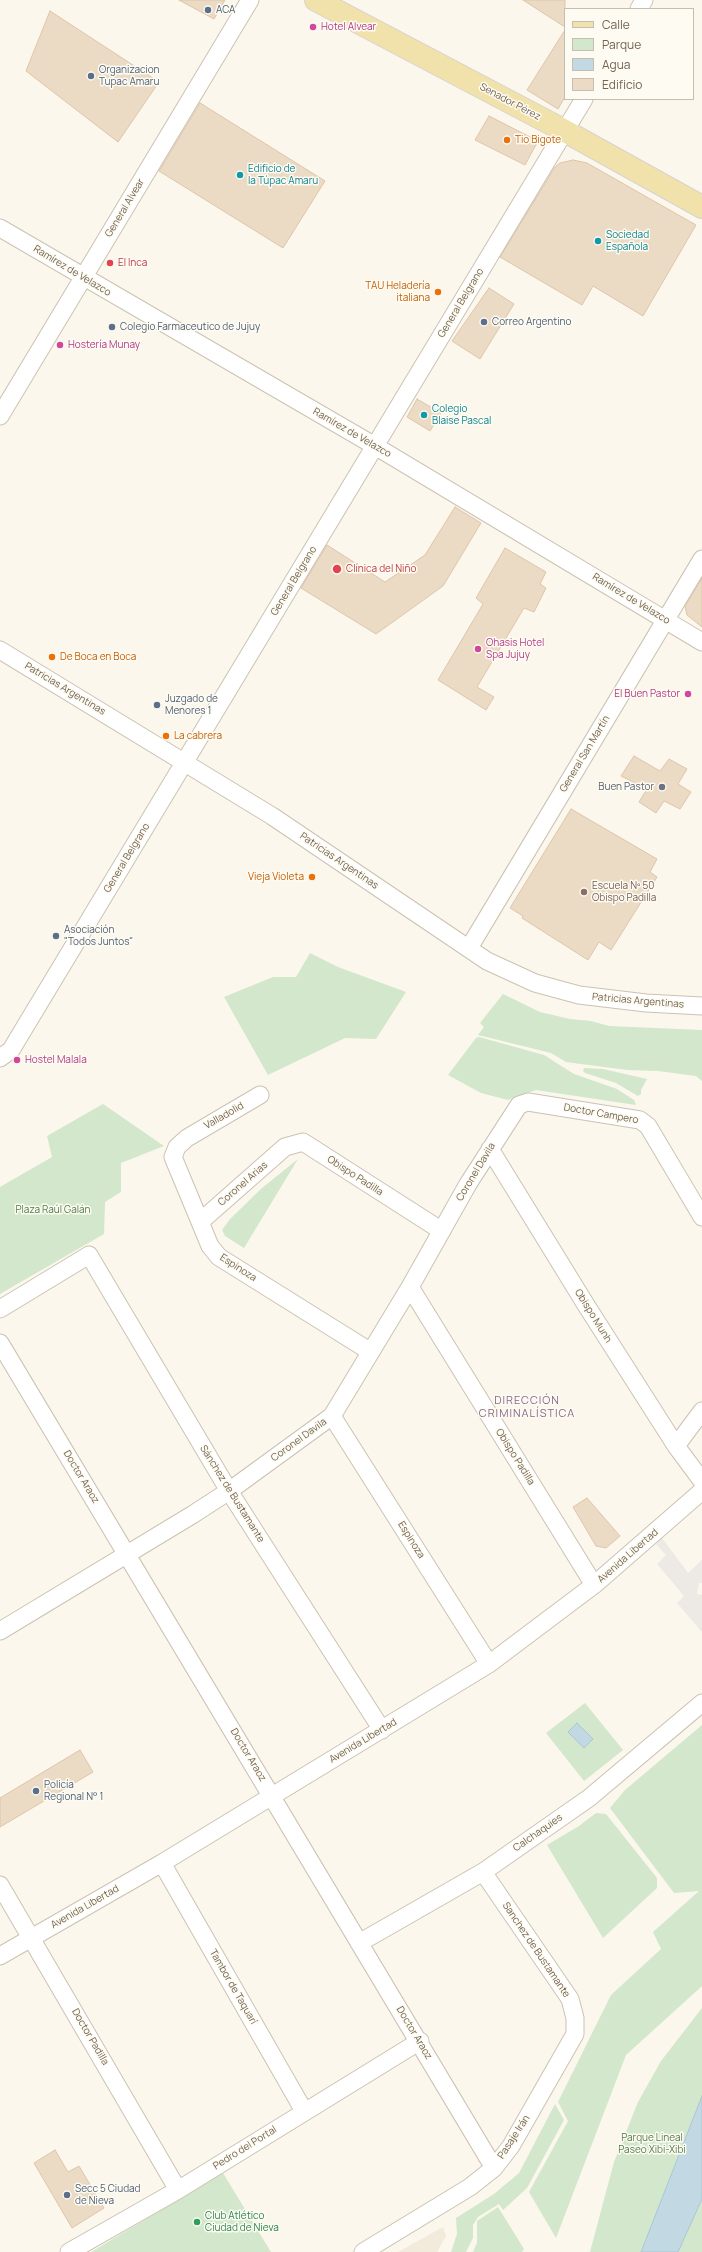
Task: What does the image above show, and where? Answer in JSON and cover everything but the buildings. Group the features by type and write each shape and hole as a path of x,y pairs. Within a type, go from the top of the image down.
{"main road":[{"name":"Senador Pérez","path":"316,0 565,131 702,207"}],"street":[{"name":"General Alvear","path":"0,416 250,0"},
{"name":"General Belgrano","path":"4,1051 185,762 583,100"},
{"name":"Ramírez de Velazco","path":"0,228 375,446 702,642"},
{"name":"General San Martín","path":"469,948 702,559"},
{"name":"Patricias Argentinas","path":"0,650 272,816 487,961 549,988 580,995 646,1003 702,1006"},
{"name":"Valladolid","path":"187,1138 260,1095"},
{"name":"Doctor Campero","path":"518,1105 528,1102 640,1120 648,1126 702,1218"},
{"name":"Coronel Davila","path":"0,1631 229,1491 332,1416 410,1287 490,1149 518,1105"},
{"name":"Espinoza","path":"187,1138 177,1146 173,1157 201,1221 210,1246 219,1257 371,1352"},
{"name":"Obispo Padilla","path":"285,1147 303,1142 442,1231"},
{"name":"Coronel Arias","path":"201,1221 285,1147"},
{"name":"Obispo Munh","path":"490,1149 586,1305 676,1446 702,1481"},
{"name":"Sánchez de Bustamante","path":"0,1309 89,1255 229,1491 382,1730"},
{"name":"Obispo Padilla","path":"410,1287 594,1585"},
{"name":"Doctor Araoz","path":"0,1343 420,2041 494,2168"},
{"path":"676,1446 702,1411"},
{"name":"Espinoza","path":"332,1416 489,1664"},
{"name":"Avenida Libertad","path":"0,1956 162,1863 489,1664 594,1585 702,1491"},
{"name":"Calchaquies","path":"360,1943 483,1872 589,1798 702,1704"},
{"name":"Tambor de Taquarí","path":"162,1863 304,2111"},
{"name":"Sanchez de Bustamante","path":"483,1872 570,2000 575,2018 575,2034"},
{"name":"Doctor Padilla","path":"0,1885 178,2190"},
{"name":"Pasaje Irán","path":"363,2252 470,2187 494,2168 511,2146 575,2034"},
{"name":"Pedro del Portal","path":"69,2252 178,2190 304,2111 420,2041"}],"shaded area":[{"path":"662,1538 688,1573 702,1560 702,1583 699,1583 697,1594 702,1595 702,1632 677,1603 684,1596 657,1564 666,1555 656,1544"},
{"path":"443,2227 446,2236 437,2252 398,2252"}],"green space":[{"path":"310,953 338,967 406,992 376,1039 345,1038 268,1075 224,997 273,977 296,977"},
{"path":"503,994 540,1012 570,1019 591,1021 609,1026 702,1030 702,1081 696,1076 658,1071 627,1070 566,1062 551,1053 478,1035 484,1027 480,1023"},
{"path":"479,1037 544,1055 574,1074 617,1089 634,1100 636,1105 536,1090 508,1100 481,1093 448,1075 476,1038"},
{"path":"584,1068 603,1069 647,1079 641,1090 641,1094 638,1096 616,1083 585,1073 583,1071"},
{"name":"Plaza Raúl Galán","path":"103,1104 164,1146 121,1163 121,1192 105,1202 104,1234 0,1294 0,1187 52,1157 47,1136"},
{"path":"298,1159 244,1248 225,1236 222,1230 230,1219 262,1188"},
{"path":"585,1703 623,1750 584,1781 546,1733"},
{"path":"702,1725 702,1986 626,2055 556,2238 529,2192 568,2121 558,2102 611,1995 661,1949 653,1932 699,1891 674,1893 610,1808 625,1790"},
{"path":"596,1813 606,1814 657,1878 657,1888 603,1938 547,1845 579,1826"},
{"name":"Parque Lineal Paseo Xibi-Xibi","path":"702,2008 702,2096 641,2252 590,2252 614,2162 638,2102 661,2061"},
{"path":"555,2104 564,2120 527,2188 503,2210 499,2204 478,2217 473,2225 473,2238 466,2252 451,2252 457,2234 456,2218 494,2194 519,2173"},
{"name":"Club Atlético Ciudad de Nieva","path":"223,2173 271,2252 91,2252"},
{"path":"702,2199 702,2252 678,2252"},
{"path":"498,2207 524,2249 522,2252 473,2252 477,2243 477,2221"}],"water":[{"path":"577,1723 593,1739 584,1748 568,1732"},
{"path":"702,2096 702,2199 678,2252 641,2252"}],"place":[{"name":"ACA","path":"208,10"},
{"name":"Hotel Alvear","path":"313,27"},
{"name":"Organizacion Tupac Amaru","path":"91,76"},
{"name":"Tio Bigote","path":"507,140"},
{"name":"Edificio de la Túpac Amaru","path":"240,175"},
{"name":"Sociedad Española","path":"598,241"},
{"name":"El Inca","path":"110,263"},
{"name":"TAU Heladería italiana","path":"438,292"},
{"name":"Correo Argentino","path":"484,322"},
{"name":"Colegio Farmaceutico de Jujuy","path":"112,327"},
{"name":"Hostería Munay","path":"60,345"},
{"name":"Colegio Blaise Pascal","path":"424,415"},
{"name":"Clínica del Niño","path":"337,569"},
{"name":"Ohasis Hotel Spa Jujuy","path":"478,649"},
{"name":"De Boca en Boca","path":"52,657"},
{"name":"El Buen Pastor","path":"688,694"},
{"name":"Juzgado de Menores 1","path":"157,705"},
{"name":"La cabrera","path":"166,736"},
{"name":"Buen Pastor","path":"662,787"},
{"name":"Vieja Violeta","path":"312,877"},
{"name":"Escuela Nº 50 Obispo Padilla","path":"584,892"},
{"name":"Asociación \"Todos Juntos\"","path":"56,936"},
{"name":"Hostel Malala","path":"17,1060"},
{"name":"Policía Regional N° 1","path":"36,1791"},
{"name":"Secc 5 Ciudad de Nieva","path":"67,2195"},
{"name":"Club Atlético Ciudad de Nieva","path":"197,2222"}],"district":[{"name":"DIRECCIÓN CRIMINALÍSTICA","path":"527,1407"}]}
